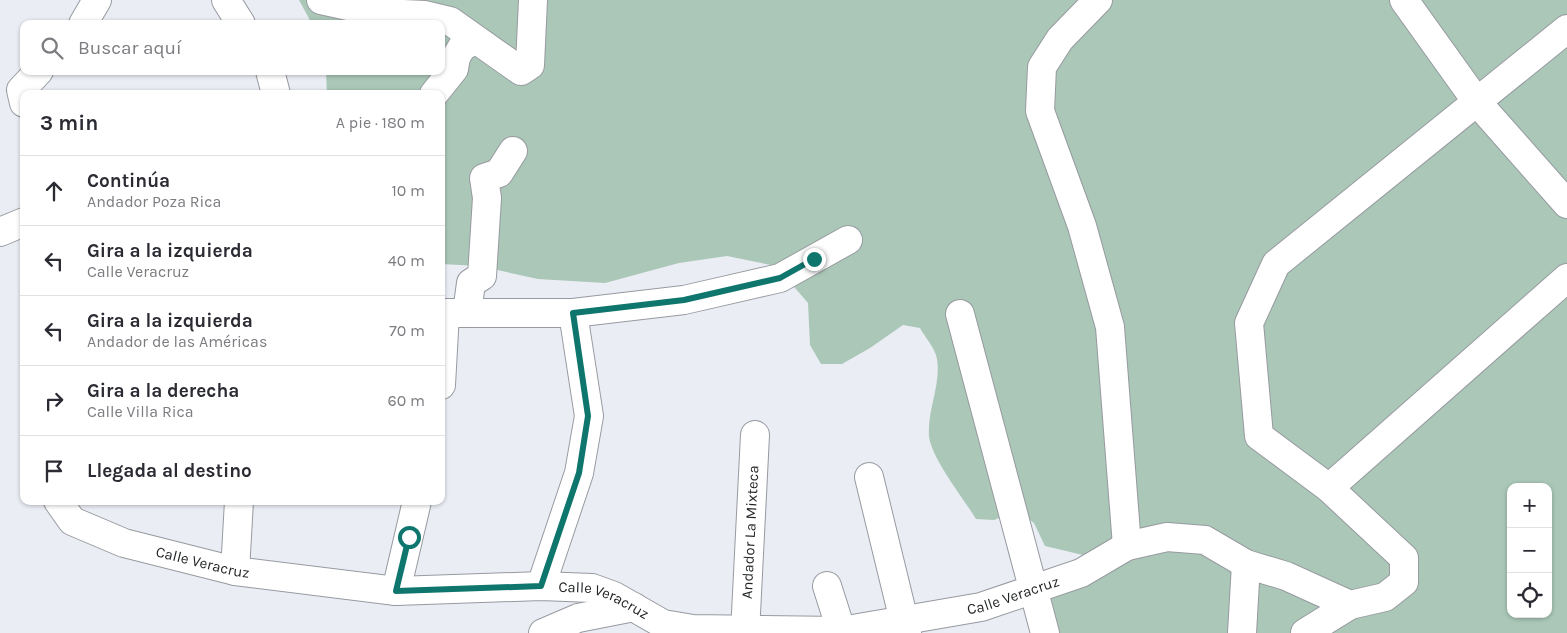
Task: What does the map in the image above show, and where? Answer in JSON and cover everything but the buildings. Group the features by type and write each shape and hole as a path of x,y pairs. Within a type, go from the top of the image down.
{"street":[{"path":"85,20 97,0"},
{"path":"226,0 239,20"},
{"path":"321,0 380,13 425,15 450,21 521,71 530,65 533,0"},
{"path":"1098,0 1060,39 1042,67 1040,111 1082,226 1110,327 1127,546"},
{"path":"1404,0 1477,102 1567,204"},
{"path":"1305,633 1350,605 1385,597 1404,582 1404,558 1329,488 1259,436 1249,323 1276,264 1567,29"},
{"path":"437,90 454,70 456,57 462,47 475,40"},
{"path":"271,75 275,90"},
{"path":"445,356 451,313 470,282 482,276 487,198 484,178 499,173 513,151"},
{"path":"0,232 20,224"},
{"path":"451,313 573,313 684,300 780,278 848,240"},
{"path":"1329,488 1567,278"},
{"path":"541,586 579,473 588,416 573,313"},
{"path":"960,314 1045,633"},
{"name":"Andador La Mixteca","path":"746,631 755,435"},
{"path":"869,477 891,562 905,627"},
{"name":"Calle Veracruz","path":"61,505 72,521 124,543 235,571 396,591 541,586 592,588 634,606 663,624 693,629 842,632 905,627 982,606 1081,573 1127,546 1167,537 1205,540 1246,564 1286,576 1350,605"},
{"path":"235,571 239,505"},
{"path":"396,591 416,505"},
{"path":"1242,633 1246,564"},
{"path":"827,586 842,632"},
{"path":"543,633 578,618 634,606"}],"green space":[{"path":"299,0 1567,0 1567,633 1035,633 1047,591 1085,571 1083,555 1045,546 1034,523 1017,511 994,520 976,519 942,467 931,445 929,426 938,365 935,352 920,328 903,325 870,348 842,364 821,364 810,345 808,303 776,266 727,256 679,263 605,283 538,279 479,266 445,264 445,90 327,90 326,75 445,75 445,20 310,20"}],"route":[{"path":"409,537 396,591 541,586 579,473 588,416 573,313 684,300 780,278 814,259"}]}
